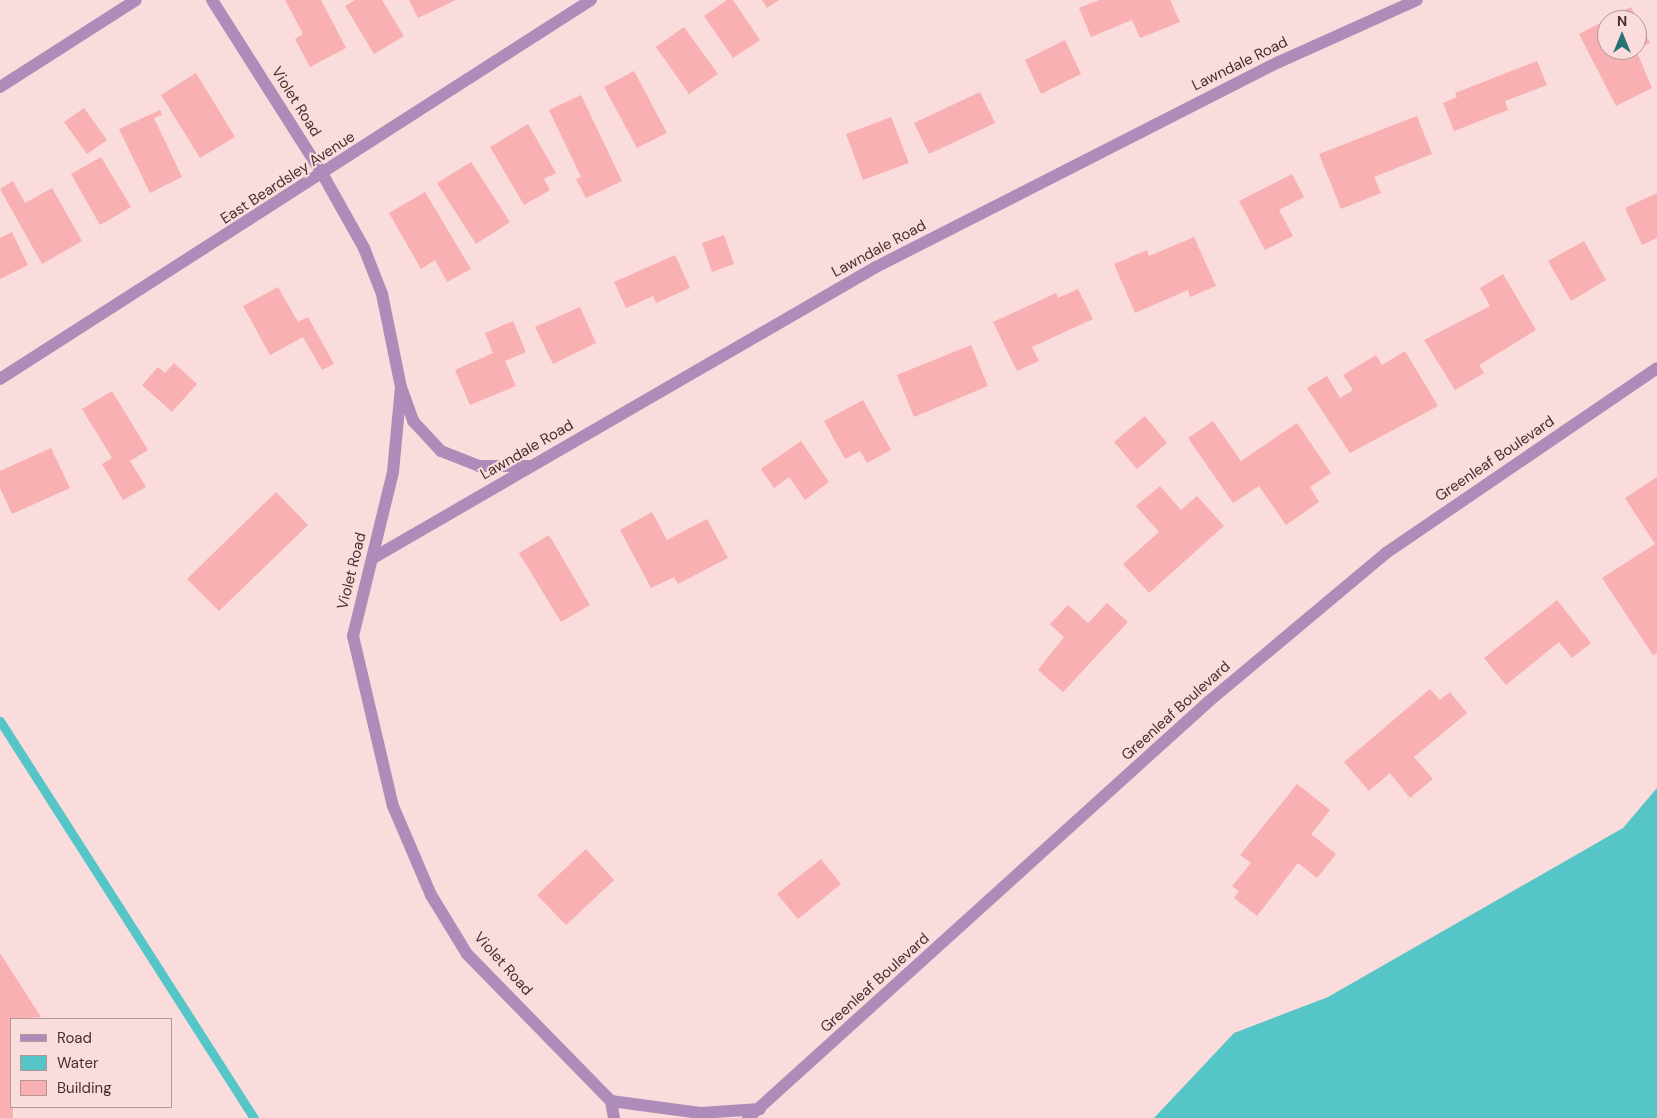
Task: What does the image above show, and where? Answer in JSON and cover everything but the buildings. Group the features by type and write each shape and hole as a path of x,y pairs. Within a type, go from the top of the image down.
{"street":[{"path":"0,87 136,0"},
{"name":"Violet Road","path":"212,0 324,175 364,248 382,294 400,387 393,472 353,636 393,806 431,895 468,954 611,1101"},
{"name":"East Beardsley Avenue","path":"0,379 324,175 591,0"},
{"name":"Lawndale Road","path":"373,558 876,267 1279,62 1417,0"},
{"name":"Greenleaf Boulevard","path":"748,1118 760,1110 1208,702 1379,559 1657,368"},
{"path":"400,387 414,421 441,451 479,466 532,466"},
{"path":"614,1118 611,1101 700,1113 760,1110"}],"water":[{"path":"1657,788 1657,1118 1154,1118 1234,1033 1328,997 1623,828"}],"waterway":[{"path":"0,721 254,1118"}]}
